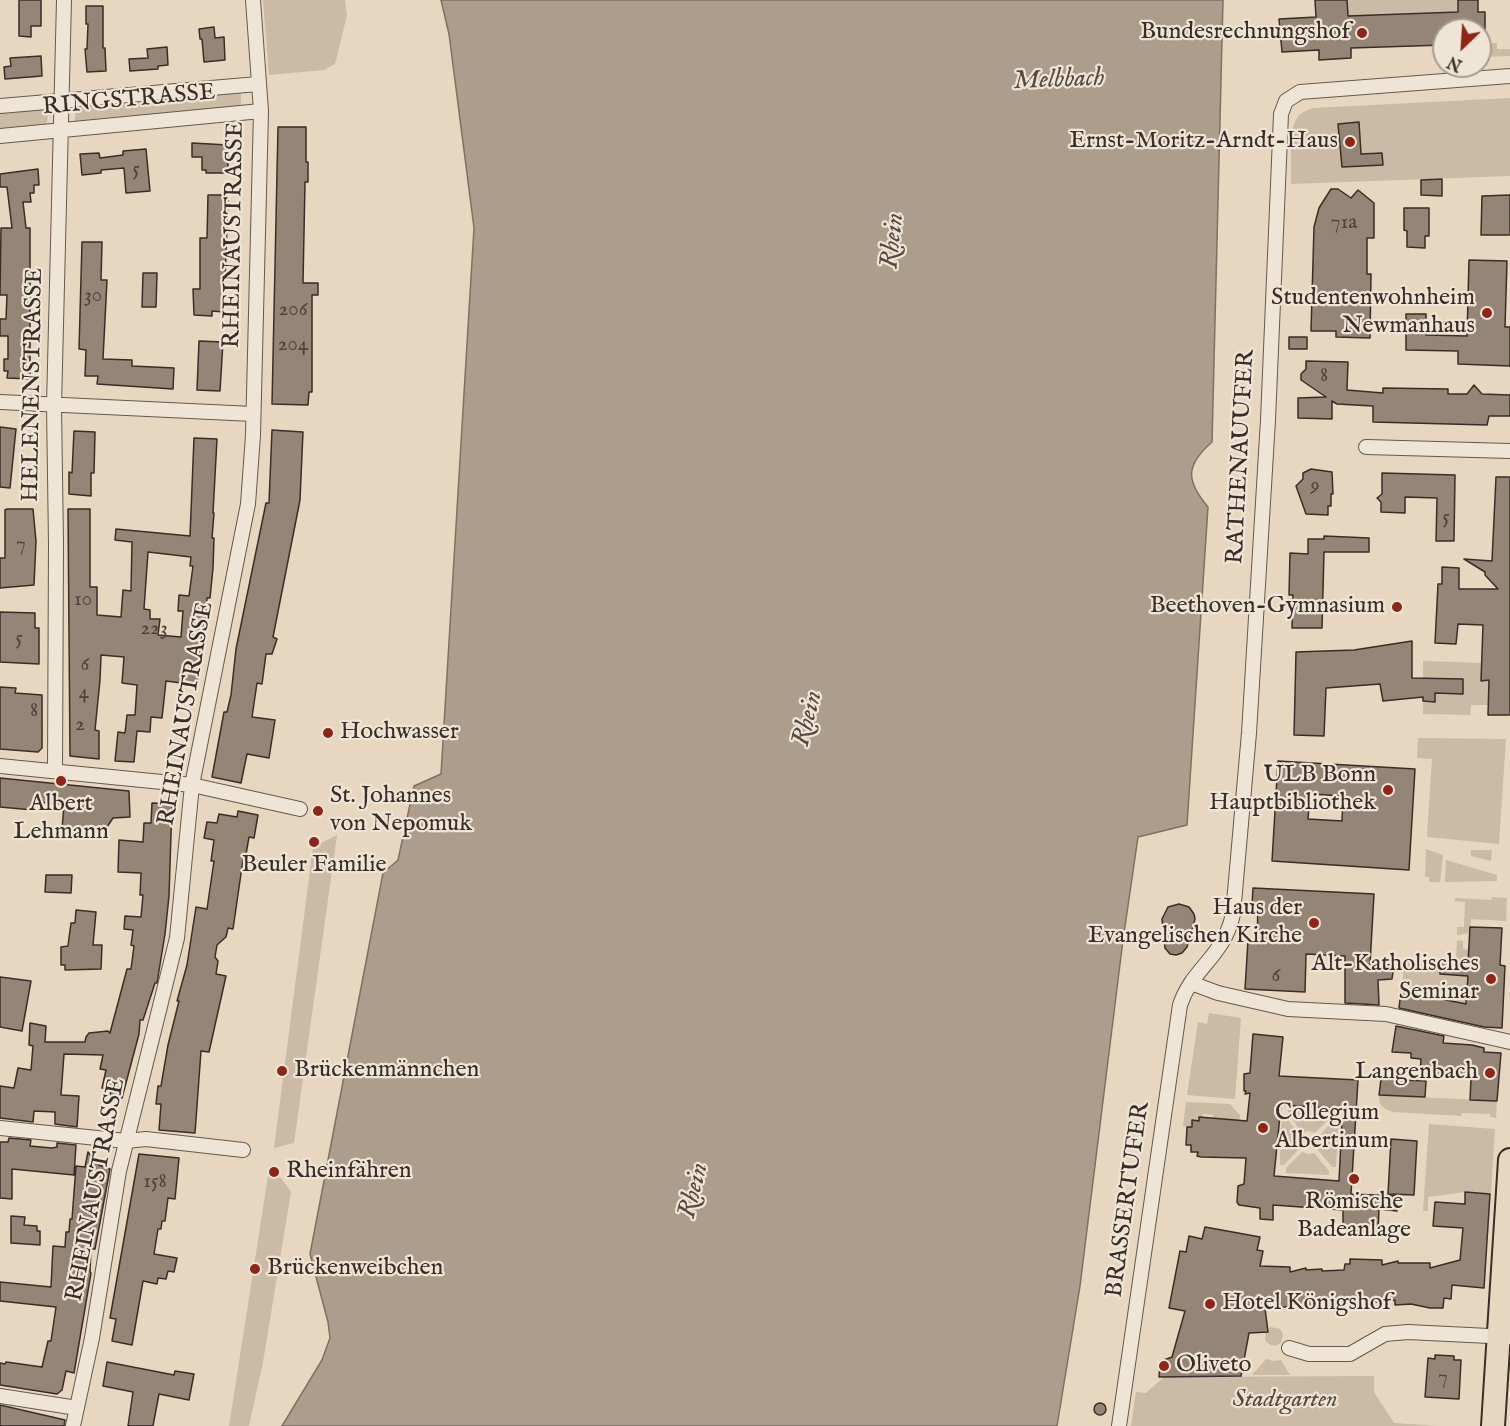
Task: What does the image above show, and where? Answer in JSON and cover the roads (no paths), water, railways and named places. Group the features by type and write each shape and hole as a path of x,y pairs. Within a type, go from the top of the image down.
{"main road":[{"path":"1493,1426 1504,1336 1510,1160"}],"street":[{"name":"HELENENSTRASSE","path":"55,770 54,406 64,0"},
{"name":"RHEINAUSTRASSE","path":"73,1426 92,1338 114,1196 177,938 192,785 244,530 251,471 261,111 253,0"},
{"name":"RATHENAUUFER","path":"1191,983 1220,948 1230,927 1239,868 1268,420 1281,114 1286,100 1300,92 1510,76"},
{"name":"RINGSTRASSE","path":"0,106 258,84"},
{"name":"RINGSTRASSE","path":"0,136 261,111"},
{"path":"0,402 253,414"},
{"path":"1366,447 1510,451"},
{"path":"0,766 192,785 300,809"},
{"path":"1191,983 1218,993 1288,1009 1386,1014 1510,1042"},
{"name":"BRASSERTUFER","path":"1119,1426 1180,1005 1191,983"},
{"path":"0,1128 126,1141 146,1139 243,1150"},
{"path":"1289,1348 1309,1354 1350,1354 1385,1334 1504,1336"},
{"path":"0,1396 77,1408"}],"water":[{"path":"441,0 1223,0 1212,442 1197,458 1192,473 1195,489 1208,507 1187,825 1138,837 1080,1286 1057,1426 282,1426 322,1360 330,1338 310,1254 383,873 398,860 414,786 441,774 474,228 449,34"}],"place":[{"name":"Bundesrechnungshof","path":"1362,33"},
{"name":"Ernst-Moritz-Arndt-Haus","path":"1350,142"},
{"name":"Studentenwohnheim Newmanhaus","path":"1487,313"},
{"name":"Beethoven-Gymnasium","path":"1397,607"},
{"name":"Hochwasser","path":"328,733"},
{"name":"Albert Lehmann","path":"61,781"},
{"name":"ULB Bonn Hauptbibliothek","path":"1388,790"},
{"name":"St. Johannes von Nepomuk","path":"318,811"},
{"name":"Beuler Familie","path":"314,842"},
{"name":"Haus der Evangelischen Kirche","path":"1314,923"},
{"name":"Alt-Katholisches Seminar","path":"1491,979"},
{"name":"Brückenmännchen","path":"282,1071"},
{"name":"Langenbach","path":"1490,1073"},
{"name":"Collegium Albertinum","path":"1263,1128"},
{"name":"Rheinfähren","path":"274,1172"},
{"name":"Römische Badeanlage","path":"1354,1179"},
{"name":"Brückenweibchen","path":"255,1269"},
{"name":"Hotel Königshof","path":"1210,1304"},
{"name":"Oliveto","path":"1164,1366"}],"water label":[{"name":"Melbbach","path":"1059,81"},
{"name":"Rhein","path":"894,241"},
{"name":"Rhein","path":"809,719"},
{"name":"Rhein","path":"695,1191"}],"park label":[{"name":"Stadtgarten","path":"1285,1401"}]}
